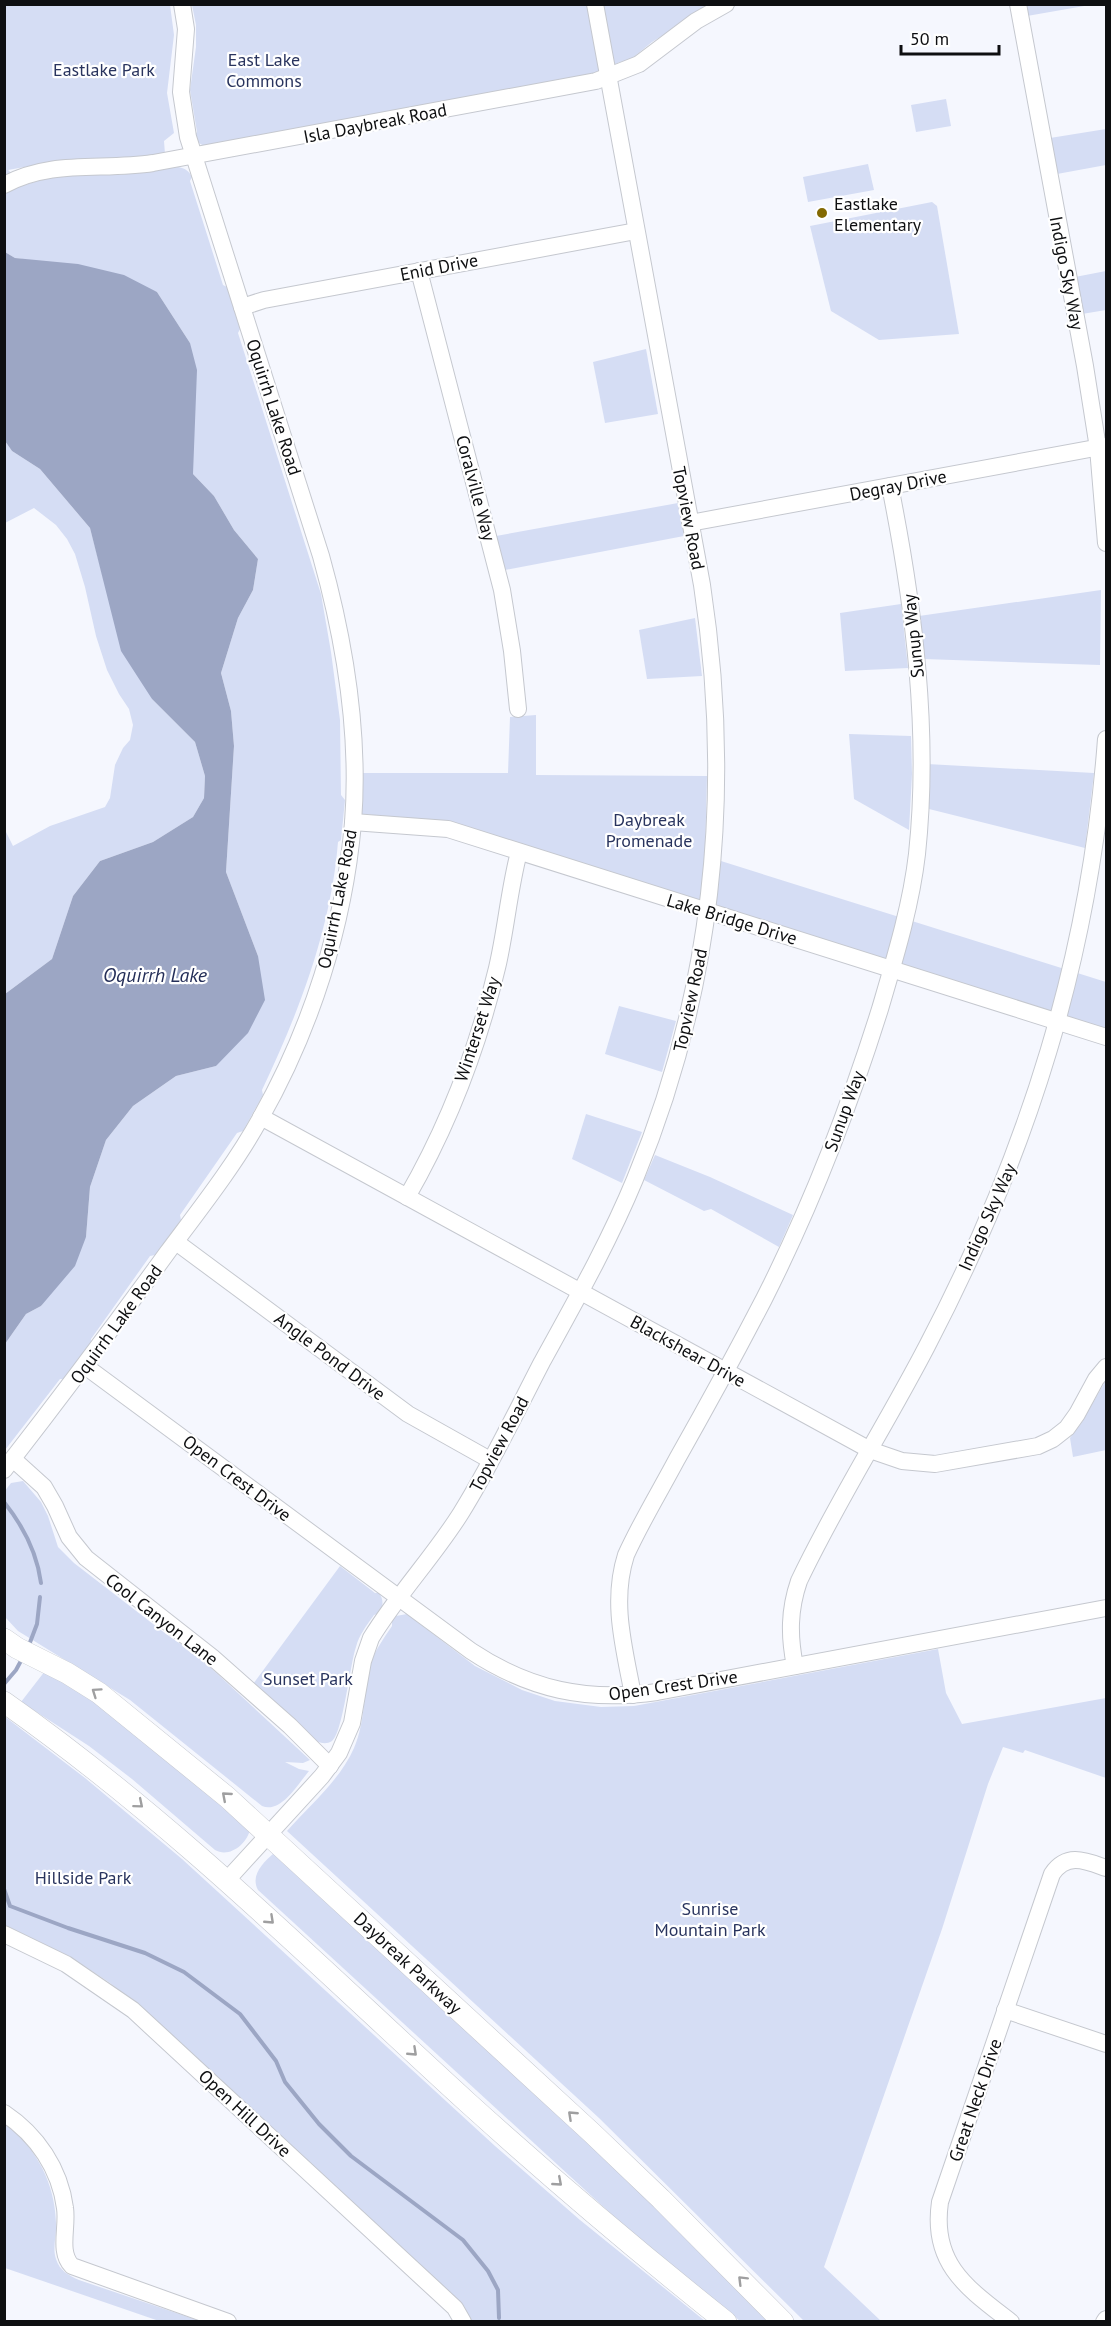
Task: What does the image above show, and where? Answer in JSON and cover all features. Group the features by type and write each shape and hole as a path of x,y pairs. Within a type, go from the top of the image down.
{"main road":[{"name":"Daybreak Parkway","path":"4,1639 83,1683 128,1715 270,1835 633,2172 783,2322"},
{"path":"9,1705 127,1794 227,1880 542,2169 726,2322"}],"street":[{"name":"Oquirrh Lake Road","path":"9,1464 85,1366 176,1242 261,1117 298,1042 323,972 341,900 353,822 354,765 351,708 338,621 321,556 188,137 181,99 186,29 182,4"},
{"name":"Topview Road","path":"227,1880 270,1835 339,1753 352,1723 366,1649 399,1598 458,1518 580,1291 626,1199 663,1104 684,1031 708,911 717,798 716,710 710,640 594,4"},
{"name":"Isla Daybreak Road","path":"8,183 35,172 65,166 136,166 608,77 639,64 696,21 726,4"},
{"name":"Indigo Sky Way","path":"1018,4 1102,447 1107,543"},
{"name":"Enid Drive","path":"242,307 264,300 636,231"},
{"name":"Coralville Way","path":"419,271 502,590 518,709"},
{"name":"Degray Drive","path":"690,524 1102,447"},
{"name":"Sunup Way","path":"633,1695 618,1612 618,1590 622,1568 632,1541 726,1371 779,1268 820,1174 856,1081 891,969 914,872 920,819 919,699 903,557 890,486"},
{"name":"Indigo Sky Way","path":"795,1666 790,1641 790,1618 798,1581 928,1345 998,1197 1035,1101 1059,1021 1077,945 1093,861 1107,739"},
{"name":"Lake Bridge Drive","path":"353,822 448,829 1107,1036"},
{"name":"Winterset Way","path":"407,1197 448,1115 475,1043 496,969 519,852"},
{"name":"Blackshear Drive","path":"261,1117 870,1450 902,1461 935,1464 1038,1446 1053,1439 1067,1428 1096,1379 1107,1366"},
{"name":"Angle Pond Drive","path":"176,1242 416,1420 490,1460"},
{"name":"Open Crest Drive","path":"85,1366 483,1659 526,1681 578,1694 633,1695 1107,1608"},
{"name":"Cool Canyon Lane","path":"9,1464 44,1487 69,1537 86,1558 212,1657 290,1726 330,1766"},
{"name":"Great Neck Drive","path":"1011,2322 959,2279 943,2251 938,2215 944,2190 1050,1879 1064,1862 1084,1860 1107,1868"},
{"name":"Open Hill Drive","path":"5,1936 73,1968 133,2010 454,2308 463,2322"},
{"path":"1005,2010 1107,2044"},
{"path":"4,2113 32,2136 52,2166 65,2208 64,2253 72,2266 228,2322"}],"green space":[{"path":"1025,4 1090,5 1027,16"},
{"name":"Eastlake Park","path":"5,5 170,5 174,35 167,93 174,133 164,141 165,154 113,160 63,160 8,170 24,185 63,174 119,175 178,167 190,173 192,177 190,181 223,285 227,287 240,329 238,333 321,594 340,720 341,795 345,800 341,840 338,842 321,938 288,1031 262,1090 263,1095 243,1131 237,1133 180,1215 181,1220 155,1255 150,1256 91,1339 91,1344 65,1379 60,1379 5,1450 5,1344 26,1314 41,1306 86,1237 90,1187 106,1140 133,1106 176,1076 216,1066 258,956 226,872 234,746 231,711 221,673 238,618 253,590 258,559 234,530 214,496 193,474 190,343 157,292 44,262 15,258 5,252"},
{"name":"East Lake Commons","path":"192,5 712,5 652,42 630,60 586,77 206,147 197,142 194,136 197,132 190,90 196,47 196,25"},
{"path":"946,99 951,126 916,132 911,105"},
{"path":"1106,129 1106,165 1057,174 1050,138"},
{"path":"868,164 874,190 808,202 803,177"},
{"path":"932,202 937,206 959,334 879,340 831,311 810,226"},
{"path":"1106,271 1106,310 1082,314 1075,277"},
{"path":"646,349 658,414 605,423 593,362"},
{"path":"5,441 12,451 40,469 90,528 103,577 152,699 195,742 205,776 204,798 193,817 153,842 100,861 73,896 52,959 5,994 4,828 13,846 50,826 105,807 110,798 115,765 123,748 130,740 133,725 129,709 107,670 75,554 67,539 56,525 34,508 5,523"},
{"path":"678,503 684,536 505,570 496,536"},
{"path":"1101,590 1100,665 924,659 919,616"},
{"path":"901,604 908,668 845,671 840,613"},
{"path":"695,618 702,676 647,679 639,630"},
{"name":"Daybreak Promenade","path":"536,715 536,775 707,776 705,856 1106,982 1106,1030 441,821 362,814 359,800 363,796 363,773 508,773 510,717"},
{"path":"849,734 911,736 912,774 909,830 854,799"},
{"path":"927,764 1094,773 1085,848 929,809"},
{"path":"619,1006 676,1021 662,1072 605,1054"},
{"path":"586,1114 642,1132 622,1183 572,1159"},
{"path":"655,1155 793,1215 779,1247 711,1209 704,1211 644,1180"},
{"path":"1106,1380 1106,1450 1073,1457 1070,1438"},
{"path":"23,1481 41,1502 58,1547 74,1563 197,1655 310,1760 303,1763 285,1762 309,1771 282,1802 276,1806 262,1806 130,1700 18,1631 5,1617 4,1492 11,1483"},
{"name":"Sunset Park","path":"340,1566 375,1593 379,1593 382,1605 380,1613 374,1615 357,1643 336,1735 332,1741 323,1743 314,1740 253,1684"},
{"name":"Sunrise Mountain Park","path":"407,1614 475,1666 522,1690 555,1701 601,1707 634,1706 938,1649 946,1693 962,1724 1106,1698 1106,1778 1025,1750 1023,1753 1003,1747 988,1784 942,1929 824,2267 881,2321 804,2321 599,2118 287,1831 324,1792 348,1760 361,1727 371,1662 392,1626 392,1620 396,1616"},
{"path":"45,1671 100,1703 152,1743 250,1830 245,1841 231,1851 215,1850 132,1779 89,1746 21,1702"},
{"name":"Hillside Park","path":"4,1716 85,1778 182,1859 495,2146 580,2220 705,2321 471,2321 464,2306 144,2011 110,1983 72,1958 5,1925"},
{"path":"274,1853 638,2188 772,2321 740,2321 645,2245 258,1890 257,1874"},
{"path":"5,2124 26,2144 48,2180 55,2208 55,2255 62,2270 79,2280 200,2321 159,2321 5,2268"}],"water":[{"name":"Oquirrh Lake","path":"5,252 15,258 78,264 124,275 157,292 190,343 197,370 193,474 214,496 234,530 258,559 253,590 238,618 221,673 231,711 234,746 226,872 258,956 265,1000 248,1033 216,1066 176,1076 133,1106 106,1140 90,1187 86,1237 75,1266 41,1306 26,1314 5,1344 5,994 52,959 73,896 100,861 153,842 193,817 204,798 205,776 195,742 152,699 121,651 90,528 40,469 12,451 5,441"}],"waterway":[{"path":"4,1502 28,1540 41,1583"},
{"path":"29,1645 37,1624 40,1597"},
{"path":"4,1684 23,1657"},
{"path":"4,1889 10,1906 145,1953 184,1972 240,2014 276,2061 285,2082 319,2124 351,2156 463,2240 488,2271 498,2290 499,2318"}],"place":[{"name":"Eastlake Elementary","path":"822,213"}]}
